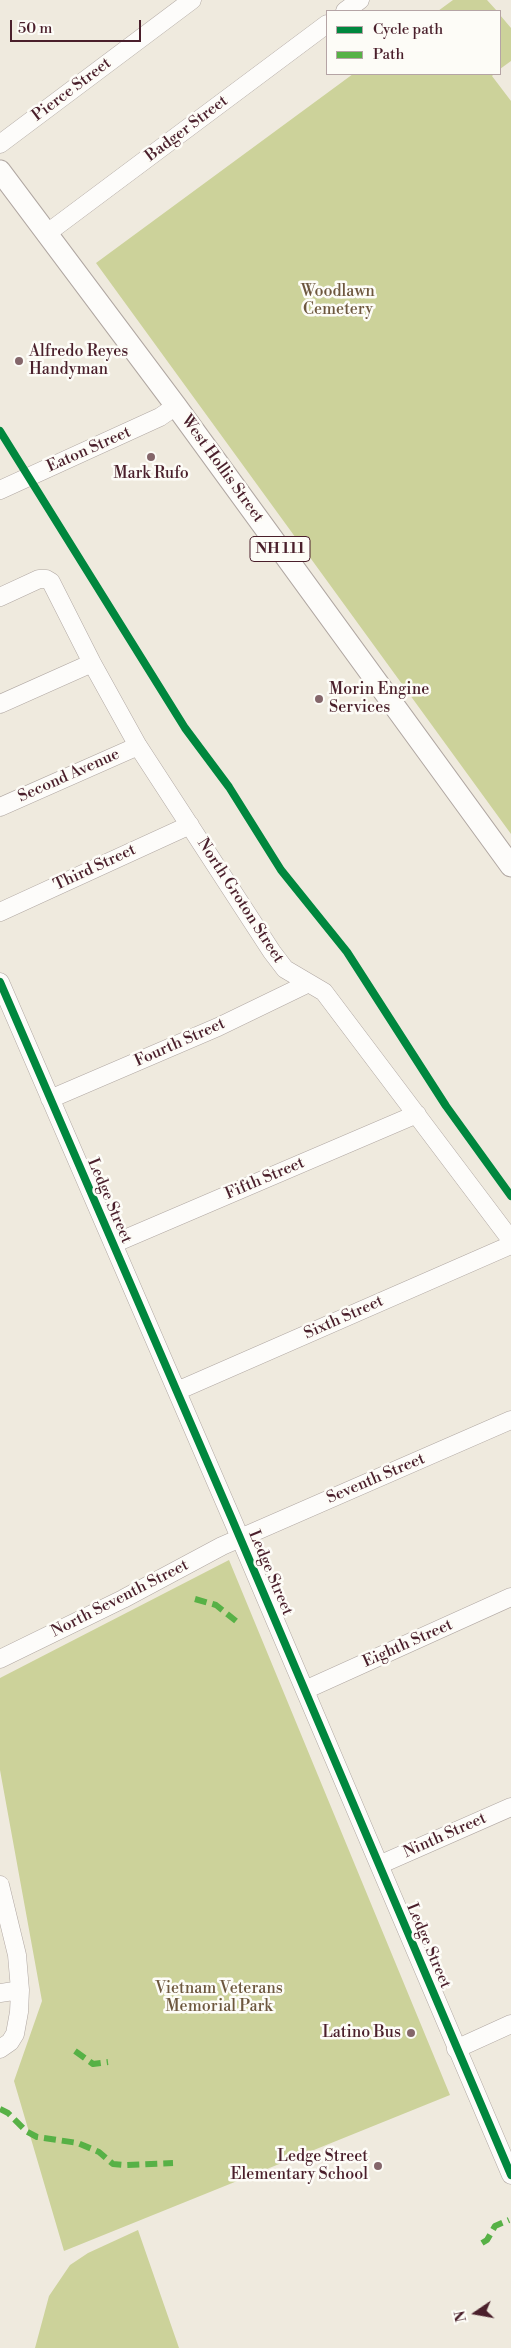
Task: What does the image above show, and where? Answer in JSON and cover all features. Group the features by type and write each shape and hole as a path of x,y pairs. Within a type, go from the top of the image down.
{"main road":[{"name":"West Hollis Street","path":"0,171 176,406 511,866"}],"street":[{"name":"Pierce Street","path":"0,144 192,0"},
{"path":"345,10 360,0"},
{"name":"Badger Street","path":"46,234 326,25"},
{"name":"Eaton Street","path":"0,490 160,417 176,406"},
{"name":"North Groton Street","path":"0,597 39,579 46,579 51,582 92,663 138,746 280,964 285,969 324,992 511,1240"},
{"path":"0,704 92,663"},
{"name":"Second Avenue","path":"0,807 138,746"},
{"name":"Third Street","path":"0,912 190,825"},
{"name":"Ledge Street","path":"0,982 240,1538 511,2175"},
{"name":"Fourth Street","path":"50,1099 218,1027 309,983"},
{"name":"Fifth Street","path":"113,1244 417,1114"},
{"name":"Sixth Street","path":"177,1391 511,1245"},
{"name":"Seventh Street","path":"240,1538 511,1420"},
{"name":"North Seventh Street","path":"0,1659 123,1599 240,1538"},
{"name":"Eighth Street","path":"305,1690 511,1598"},
{"name":"Ninth Street","path":"379,1865 511,1807"},
{"path":"0,1885 16,1955 20,1990 15,2034 10,2042 0,2049"},
{"path":"0,1993 20,1990"},
{"path":"456,2049 511,2024"}],"green space":[{"path":"453,0 487,0 496,10 439,10"},
{"path":"501,16 511,28 511,61 501,68"},
{"name":"Woodlawn Cemetery","path":"352,75 493,75 511,101 511,834 96,263"},
{"name":"Vietnam Veterans Memorial Park","path":"229,1560 450,2095 64,2251 14,2081 42,2001 0,1770 0,1678"},
{"path":"138,2230 179,2348 35,2348 49,2296 70,2265 88,2253"}],"marked path":[{"path":"195,1599 216,1605 236,1621"},
{"path":"75,2051 93,2064 108,2062"},
{"path":"0,2109 8,2113 26,2131 37,2137 78,2143 99,2152 113,2164 173,2163"},
{"path":"482,2243 487,2240 495,2226 509,2220"}],"cycle path":[{"path":"0,431 185,728 229,787 281,870 347,952 446,1106 511,1196"},
{"path":"0,982 232,1519 511,2175"}],"place":[{"name":"Alfredo Reyes Handyman","path":"19,361"},
{"name":"Mark Rufo","path":"151,457"},
{"name":"Morin Engine Services","path":"319,699"},
{"name":"Latino Bus","path":"411,2033"},
{"name":"Ledge Street Elementary School","path":"378,2166"}]}
